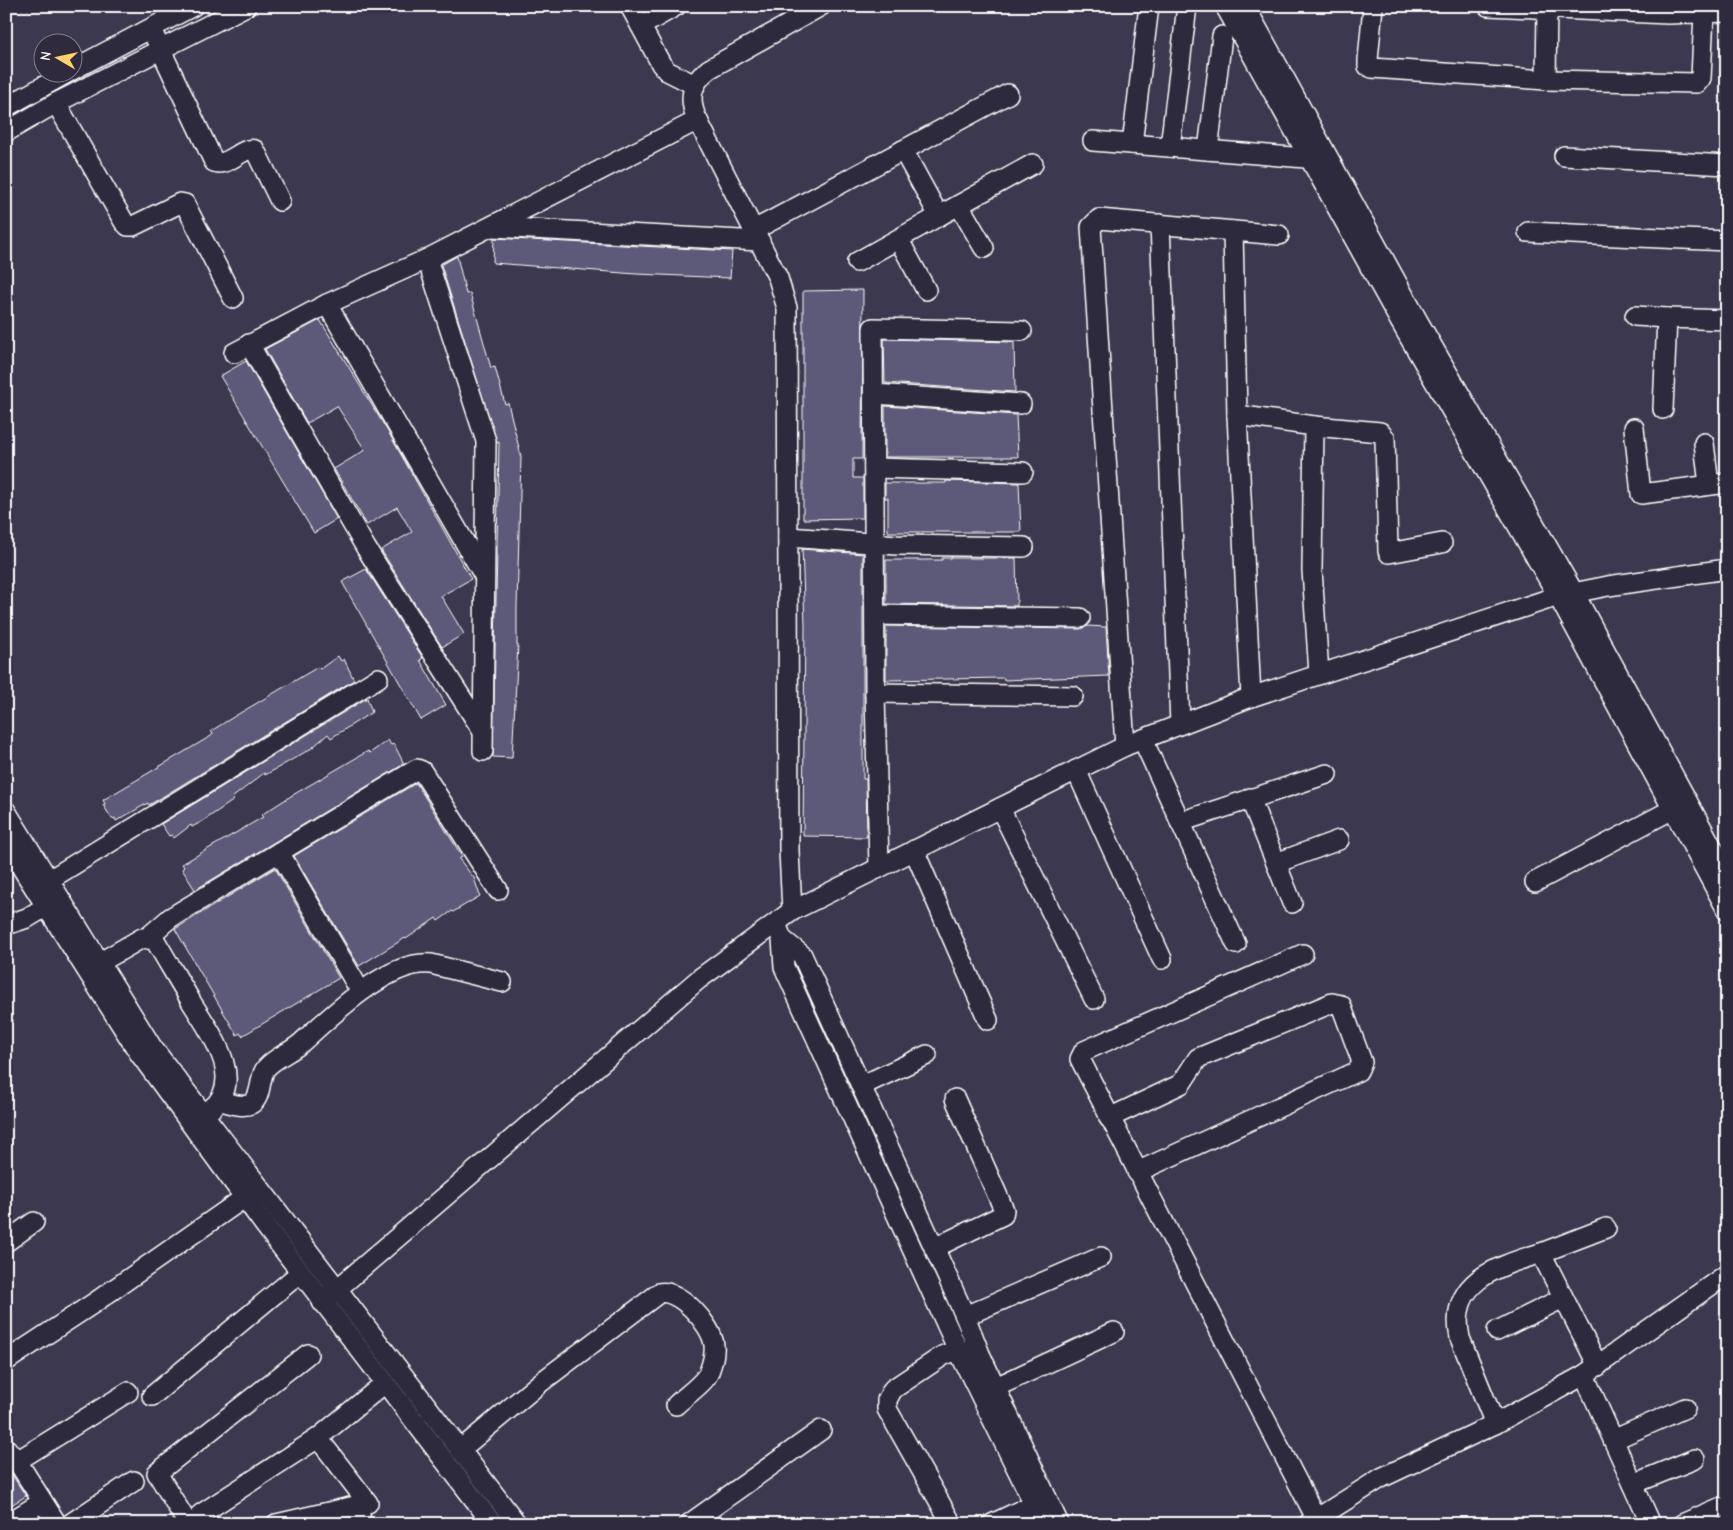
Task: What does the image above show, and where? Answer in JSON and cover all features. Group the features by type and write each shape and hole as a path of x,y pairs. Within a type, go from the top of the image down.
{"street":[{"path":"82,65 193,6"},
{"path":"6,132 56,103 246,6"},
{"path":"630,6 661,64 667,71 694,85"},
{"path":"641,26 676,6"},
{"path":"792,911 789,851 787,308 778,278 692,107 692,96 694,85 700,76 709,69 821,6"},
{"path":"1132,144 1149,6"},
{"path":"1170,147 1187,6"},
{"path":"1225,6 1401,323 1566,594 1673,809 1727,910"},
{"path":"1245,6 1566,594 1727,874"},
{"path":"1373,6 1368,60 1368,66 1372,68 1546,80 1697,83 1701,78 1704,12"},
{"path":"1488,6 1727,12"},
{"path":"1546,8 1546,80"},
{"path":"151,29 214,162 223,162 250,149 256,150 280,201"},
{"path":"1208,150 1222,36"},
{"path":"6,107 51,82"},
{"path":"490,227 757,235 903,150 1008,94"},
{"path":"56,103 124,222 133,226 180,204 185,204 233,298"},
{"path":"482,730 241,349 327,304 427,259 698,120"},
{"path":"1093,140 1310,159 1330,159"},
{"path":"903,150 939,216"},
{"path":"1564,156 1727,165"},
{"path":"858,262 1033,164"},
{"path":"959,205 984,248"},
{"path":"1236,944 1180,822 1134,742 1092,227 1099,219 1279,235"},
{"path":"1160,224 1180,724"},
{"path":"1234,231 1237,415 1251,697"},
{"path":"1528,232 1727,241"},
{"path":"899,240 926,290"},
{"path":"427,259 486,441 483,575 483,751"},
{"path":"327,304 483,575"},
{"path":"1635,316 1727,320"},
{"path":"1663,409 1667,318"},
{"path":"879,868 875,693 873,328 1022,331"},
{"path":"874,394 1020,404"},
{"path":"1237,415 1314,426 1380,432 1385,438 1388,551 1390,553 1442,543"},
{"path":"1314,426 1312,570 1319,674"},
{"path":"1634,428 1641,494 1718,484 1704,443"},
{"path":"874,468 1023,472"},
{"path":"788,537 874,543 1024,547"},
{"path":"322,1302 699,979 779,931 792,911 1134,742 1251,697 1566,594 1727,569"},
{"path":"875,615 1080,618"},
{"path":"49,880 378,678"},
{"path":"875,693 1073,696"},
{"path":"99,963 142,938 148,937 170,918 417,769 422,771 498,890"},
{"path":"1076,770 1162,959"},
{"path":"1180,822 1327,774"},
{"path":"1250,798 1292,903"},
{"path":"1000,808 1094,999"},
{"path":"1535,882 1673,809"},
{"path":"6,811 49,880 53,902 139,1053 300,1273 493,1524"},
{"path":"1276,863 1339,840"},
{"path":"6,843 99,963 152,1046 517,1524"},
{"path":"914,850 988,1020"},
{"path":"279,852 354,982"},
{"path":"6,925 27,918 53,902"},
{"path":"779,931 802,954 965,1316 980,1354 1059,1524"},
{"path":"779,931 784,967 958,1350 1044,1524"},
{"path":"148,937 155,940 219,1048 226,1081 221,1101 204,1115"},
{"path":"1303,954 1084,1051 1080,1059 1314,1522 1381,1478 1495,1424 1591,1370 1727,1274"},
{"path":"221,1101 238,1105 252,1103 256,1100 263,1072 268,1065 292,1050 321,1023 363,990 408,965 419,963 431,964 502,982"},
{"path":"1109,1118 1182,1084 1198,1058 1332,1003 1341,1005 1362,1062 1358,1071 1137,1172"},
{"path":"861,1086 927,1055"},
{"path":"934,1248 1004,1213 955,1099"},
{"path":"864,1143 883,1134"},
{"path":"6,1361 244,1198"},
{"path":"6,1242 34,1222"},
{"path":"1495,1424 1460,1338 1458,1324 1459,1309 1464,1295 1473,1282 1501,1267 1606,1228"},
{"path":"1541,1253 1562,1298 1591,1370 1613,1440 1651,1524"},
{"path":"965,1316 1101,1257"},
{"path":"152,1396 300,1273"},
{"path":"460,1450 540,1383 659,1293 666,1292 675,1294 698,1314 711,1333 714,1345 708,1374 676,1405"},
{"path":"1496,1331 1562,1298"},
{"path":"996,1387 1114,1332"},
{"path":"952,1524 887,1409 887,1400 893,1389 944,1355 958,1350 980,1354"},
{"path":"188,1524 157,1473 308,1354"},
{"path":"204,1524 200,1520 201,1514 318,1438 385,1383"},
{"path":"57,1524 12,1454 128,1392"},
{"path":"1613,1440 1685,1408"},
{"path":"689,1524 821,1430"},
{"path":"276,1524 360,1514 368,1503 318,1438"},
{"path":"1633,1484 1695,1459"},
{"path":"70,1524 134,1481"},
{"path":"7,1524 42,1502"},
{"path":"992,1524 1034,1504"},
{"path":"1682,1524 1719,1508"}],"building":[{"path":"494,238 732,251 730,278 636,274 493,263"},
{"path":"457,256 466,294 470,293 491,368 495,367 505,404 508,403 521,456 517,607 518,645 512,758 493,757 499,442 497,443 441,265"},
{"path":"863,290 862,459 853,459 853,478 863,478 863,518 803,519 803,291"},
{"path":"320,320 390,435 471,579 441,596 464,634 442,647 381,550 412,532 397,507 367,525 334,469 365,450 337,406 307,423 265,349"},
{"path":"884,339 1014,342 1015,392 885,383"},
{"path":"246,361 337,519 314,533 220,376"},
{"path":"885,406 1016,415 1018,457 885,457"},
{"path":"946,481 1019,483 1021,532 888,532 888,498 885,498 885,483 946,483"},
{"path":"802,549 863,554 863,779 866,779 867,837 803,836 805,624"},
{"path":"942,558 1016,558 1017,606 886,604 886,560 942,560"},
{"path":"366,569 423,658 420,660 446,705 421,720 342,582"},
{"path":"886,626 1080,629 1088,626 1106,627 1109,676 1004,680 1004,678 886,680"},
{"path":"338,656 341,661 344,659 354,680 149,805 148,803 116,821 115,818 112,819 103,805 105,804 103,800 211,736 213,734 211,731 235,716 318,667 320,669"},
{"path":"367,698 372,712 331,738 328,734 312,748 265,775 264,773 232,798 234,800 203,821 192,827 191,825 174,838 172,835 169,836 161,824"},
{"path":"388,740 391,745 394,744 404,764 195,890 182,869 184,867 182,864 263,817 261,815 291,796 368,751 370,753"},
{"path":"416,783 462,857 459,859 474,878 480,896 438,921 436,918 406,939 359,966 294,856"},
{"path":"275,868 339,978 242,1036 240,1033 237,1035 175,929"},
{"path":"6,1466 26,1496 6,1508"}]}
